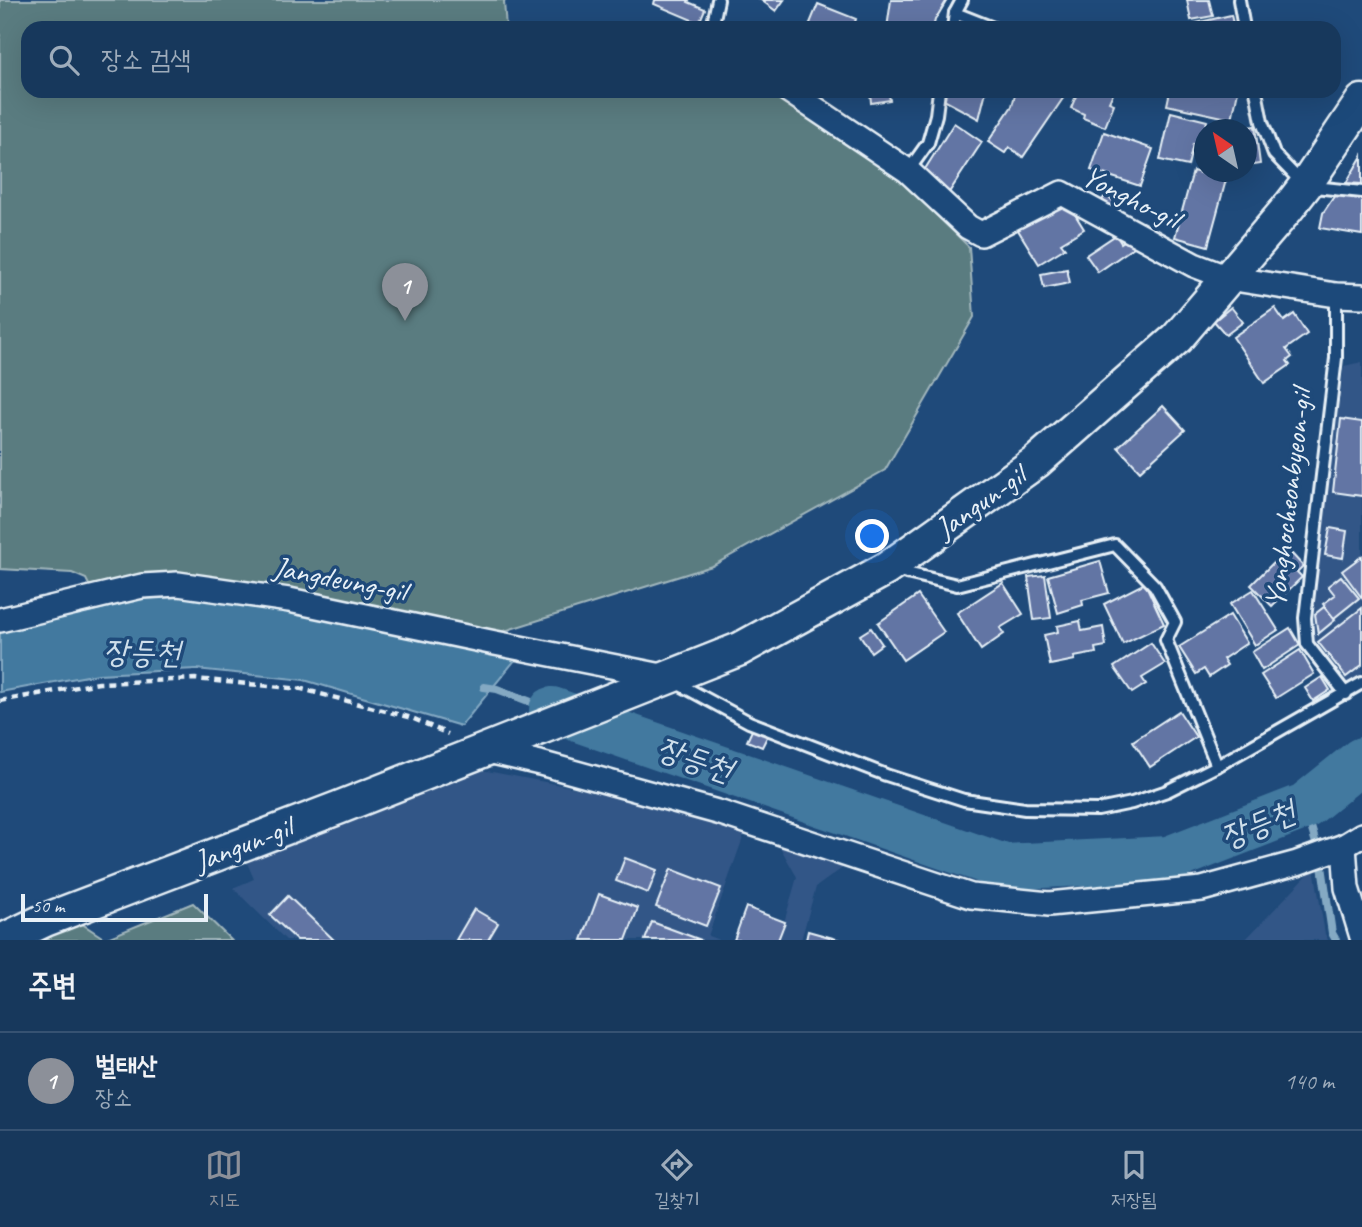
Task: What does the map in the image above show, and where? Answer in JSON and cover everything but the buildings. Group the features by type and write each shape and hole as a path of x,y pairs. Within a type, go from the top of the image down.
{"street":[{"name":"Yongho-gil","path":"799,98 908,171 968,227 981,234 1062,193 1194,265 1228,278"},
{"name":"Jangun-gil","path":"3,940 46,920 740,649 886,569 1036,462 1177,338 1305,186 1362,101"},
{"path":"1228,278 1336,295 1362,296"},
{"name":"Jangdeung-gil","path":"0,620 142,586 178,584 289,600 667,677"},
{"path":"484,750 721,813 971,896 1048,904 1202,889 1297,863 1353,841 1347,888 1362,937"}],"lane":[{"path":"714,21 718,0"},
{"path":"954,21 962,0"},
{"path":"1239,0 1243,21"},
{"path":"956,13 976,21"},
{"path":"908,171 928,143 938,98"},
{"path":"1257,98 1262,122 1274,154 1305,186 1362,192"},
{"name":"Yonghocheonbyeon-gil","path":"1336,295 1336,358 1305,618 1307,644 1346,694"},
{"path":"886,569 957,585 1115,545 1156,586 1175,622 1166,640 1217,766"},
{"path":"667,677 749,722 886,775 964,800 1025,809 1098,810 1132,803 1167,791 1217,766 1362,683"}],"path":[{"path":"0,701 99,683 195,679 302,689 412,718 484,750"}],"shaded area":[{"path":"1362,362 1362,674 1349,682 1341,682 1314,645 1310,619 1344,366"},
{"path":"471,768 592,791 745,832 708,936 719,940 286,940 233,888 254,879 245,858"},
{"path":"780,847 848,864 816,887 801,940 779,940 797,877"},
{"path":"1314,868 1328,940 1245,940"}],"green space":[{"path":"0,0 506,0 505,21 21,21 21,98 790,98 900,179 969,247 974,317 885,470 712,566 501,632 283,588 91,589 86,579 72,573 0,569"},
{"path":"193,903 231,940 39,940 79,922 105,939"}],"water":[{"path":"177,596 286,611 516,659 461,726 304,680 196,669 98,674 0,692 0,632 144,599"}],"waterway":[{"name":"장등천","path":"484,687 497,689 552,710"},
{"name":"장등천","path":"552,710 1004,867 1169,859 1305,806 1362,760"},
{"path":"1305,806 1317,847"},
{"path":"1322,866 1332,933 1336,940"}],"place":[{"name":"벌태산","path":"405,321"}]}
